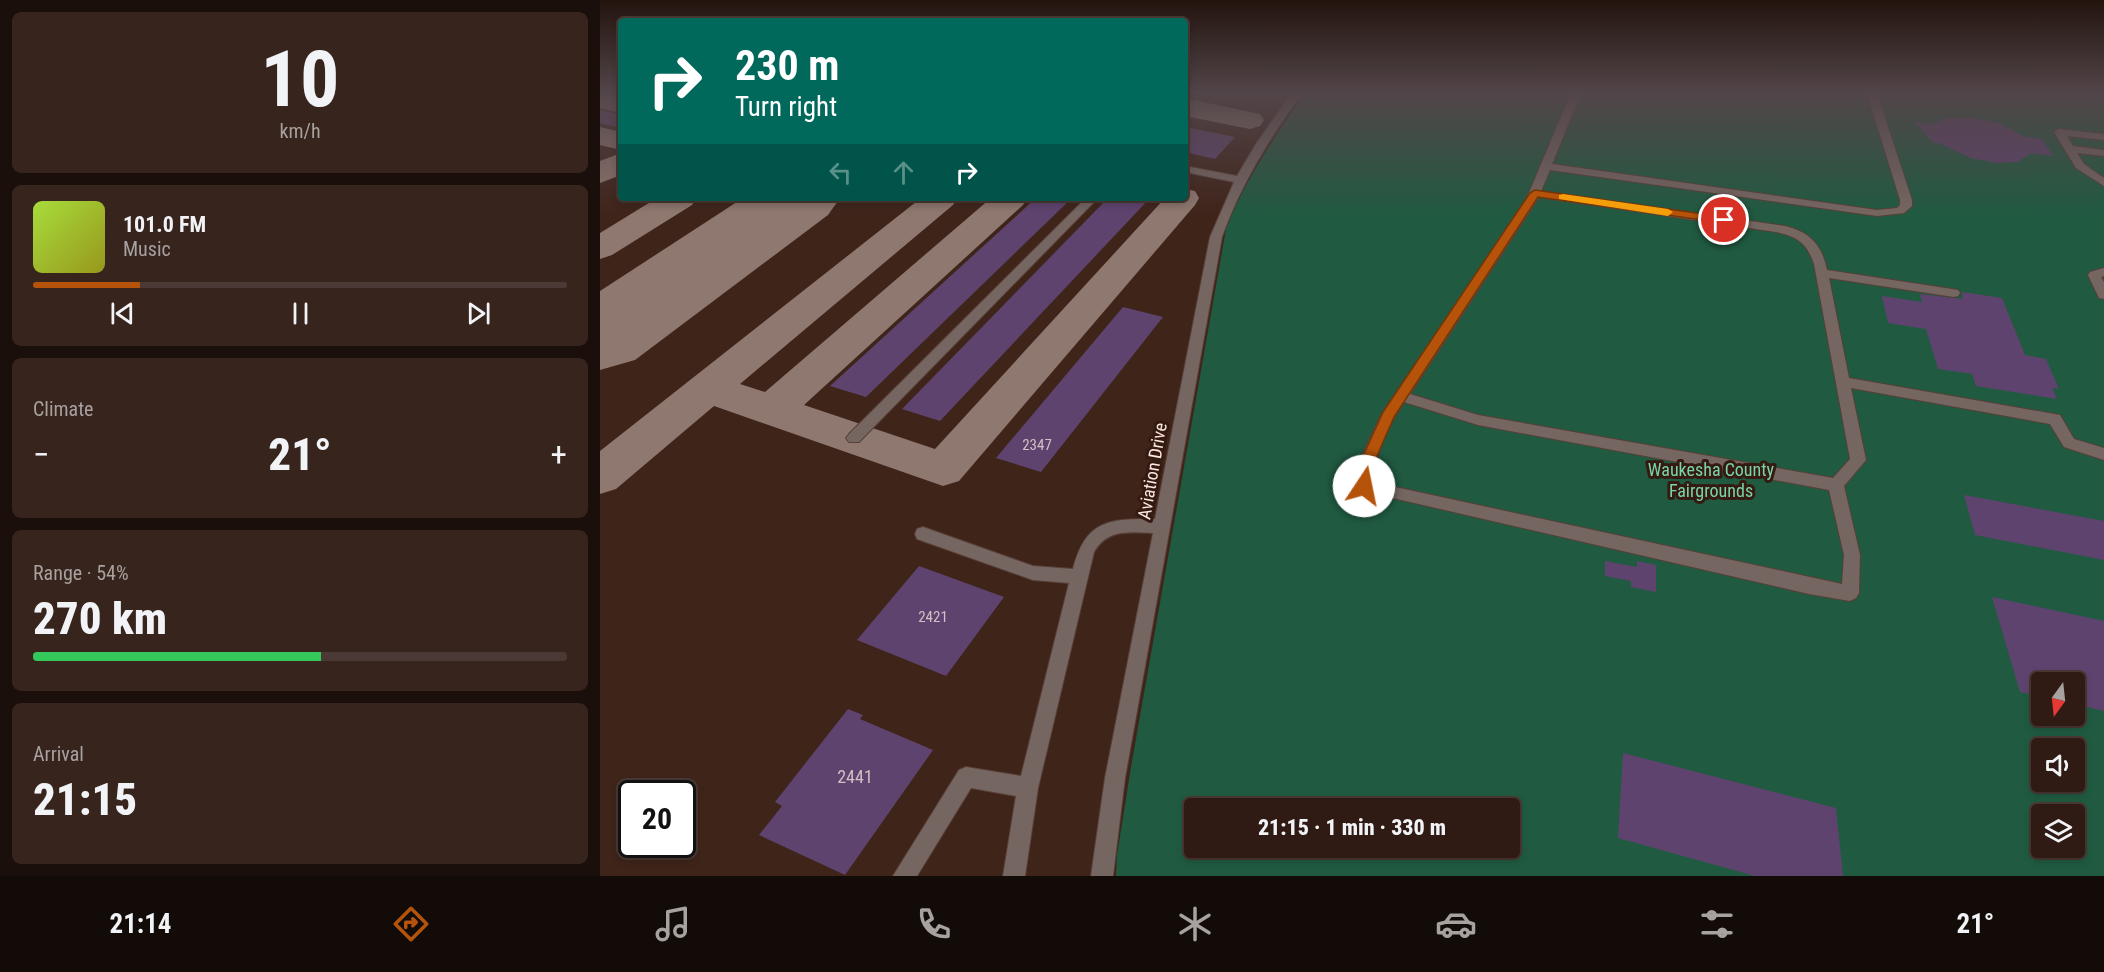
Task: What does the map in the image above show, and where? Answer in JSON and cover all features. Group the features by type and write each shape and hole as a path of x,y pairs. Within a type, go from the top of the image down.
{"street":[{"name":"Aviation Drive","path":"1102,876 1115,778 1214,247 1224,213 1239,180 1270,134"},
{"path":"1560,134 1535,193 1388,415 1366,465 1364,486 1809,586 1850,593 1852,555 1836,485"},
{"path":"1547,166 1877,213 1900,212 1906,206 1906,200 1885,134"},
{"path":"2061,134 2080,166 2104,183"},
{"path":"2077,134 2104,137"},
{"path":"2069,149 2104,153"},
{"path":"1188,170 1239,180"},
{"path":"1535,193 1792,231 1803,236 1815,248 1858,460 1836,485"},
{"path":"855,438 1089,201"},
{"path":"2104,272 2094,275 2104,295"},
{"path":"1821,273 1954,292"},
{"path":"1844,382 2055,419 2069,443 2104,454"},
{"path":"1401,396 1478,420 1836,485"},
{"path":"1014,876 1028,788 1090,541 1104,529 1114,526 1162,526"},
{"path":"923,534 1033,573 1080,576"},
{"path":"904,876 966,777 1028,788"}],"green space":[{"name":"Waukesha County Fairgrounds","path":"1277,134 2104,134 2104,876 1116,876 1117,855 1131,767 1226,229 1251,176"}],"building":[{"path":"1188,134 1219,134 1235,137 1215,159 1188,153"},
{"path":"1925,134 2019,134 2042,139 2053,156 2031,153 2017,162 1997,163 1971,158 1939,143 1933,143"},
{"path":"1033,201 1069,201 866,397 830,386"},
{"path":"1105,201 1147,201 940,421 902,409"},
{"path":"1962,292 2002,298 2025,355 2046,359 2059,389 2052,388 2057,399 1976,386 1972,374 1938,369 1926,329 1888,323 1882,296 1922,302 1920,294 1962,299"},
{"path":"1123,307 1163,317 1041,472 996,458"},
{"path":"1964,495 2104,521 2104,560 1975,535"},
{"path":"1605,561 1637,567 1637,561 1656,565 1656,592 1631,587 1631,581 1605,576"},
{"path":"919,566 1004,597 946,676 857,640"},
{"path":"1992,597 2104,621 2104,711 2085,707 2085,672 2031,672 2031,694 2020,692"},
{"path":"848,709 863,715 860,719 933,750 845,875 759,835 782,806 775,802"},
{"path":"1623,753 1836,808 1843,876 1755,876 1618,838"}],"taxiway":[{"path":"600,136 618,140"},
{"path":"600,174 618,164"},
{"path":"600,248 675,201"},
{"path":"708,388 937,201"},
{"path":"772,410 1008,201"},
{"path":"708,388 943,469 1180,201"},
{"path":"600,476 708,388"}],"runway":[{"path":"600,337 795,201"}],"slow traffic":[{"path":"1563,197 1668,212"}],"route":[{"path":"1364,486 1366,465 1388,415 1535,193 1724,220"}]}
